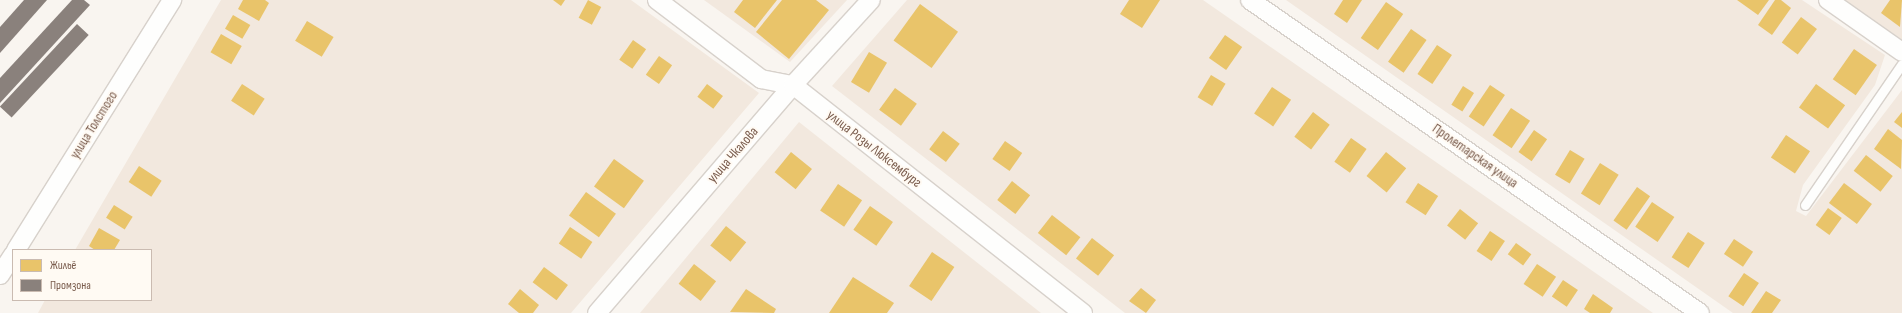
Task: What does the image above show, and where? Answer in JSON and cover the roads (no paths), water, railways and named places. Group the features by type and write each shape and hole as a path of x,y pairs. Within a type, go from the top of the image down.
{"street":[{"name":"улица Толстого","path":"17,249 172,0"},
{"name":"улица Розы Люксембург","path":"657,0 760,79 793,85 1083,313"},
{"name":"улица Чкалова","path":"597,313 793,85 871,0"},
{"name":"Пролетарская улица","path":"1250,0 1700,313"},
{"path":"1828,0 1902,52"},
{"path":"0,275 12,256"}],"lane":[{"path":"1805,205 1902,64"}]}
